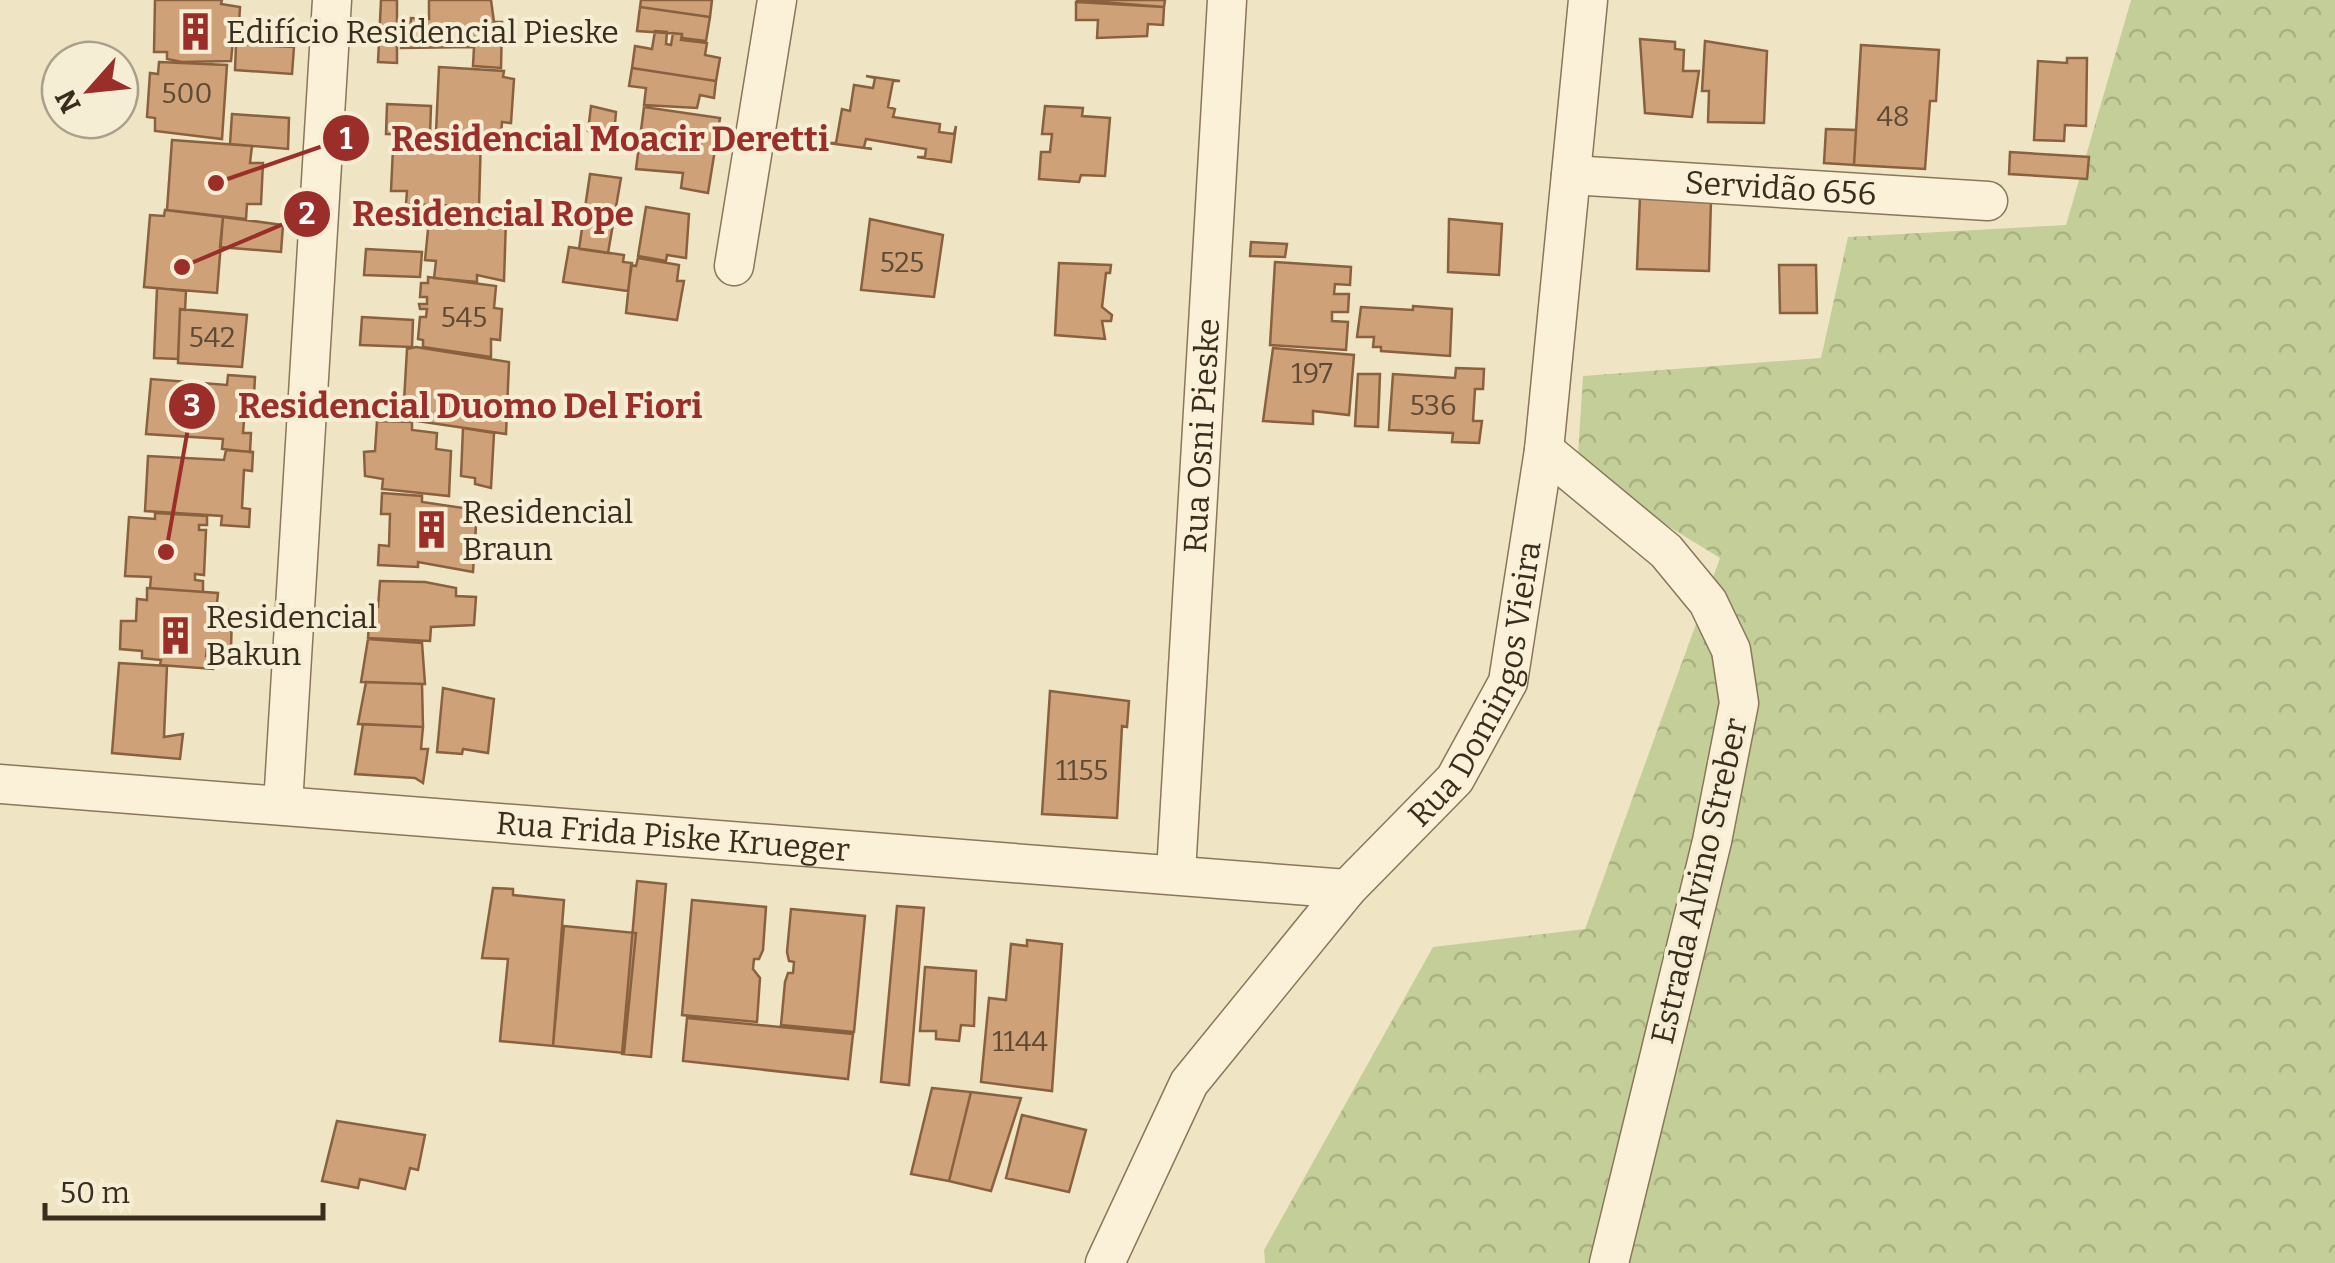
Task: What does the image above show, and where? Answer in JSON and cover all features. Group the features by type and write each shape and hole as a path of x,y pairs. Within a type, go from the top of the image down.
{"street":[{"path":"284,805 332,0"},
{"path":"734,266 777,0"},
{"name":"Rua Osni Pieske","path":"1176,873 1227,0"},
{"name":"Rua Domingos Vieira","path":"1105,1263 1189,1082 1346,889 1455,779 1508,682 1544,450 1588,0"},
{"name":"Servidão 656","path":"1571,175 1988,201"},
{"name":"Estrada Alvino Streber","path":"1544,450 1666,551 1708,602 1730,650 1739,704 1712,841 1609,1263"},
{"name":"Rua Frida Piske Krueger","path":"0,784 1346,889"}],"green space":[{"path":"2131,0 2335,0 2335,1263 1265,1263 1264,1250 1433,947 1585,929 1720,558 1577,470 1583,376 1821,358 1848,237 2066,225"}],"building":[{"name":"Edifício Residencial Pieske","path":"155,0 222,0 221,4 240,7 238,41 233,41 231,61 182,62 167,59 167,52 154,52"},
{"path":"381,0 397,0 397,63 378,62"},
{"path":"429,0 491,0 494,22 502,22 501,68 473,66 474,47 401,48 402,29 410,30 411,18 429,19"},
{"path":"641,0 712,0 710,17 640,7"},
{"path":"1076,0 1165,0 1164,7"},
{"path":"1076,2 1164,7 1163,25 1148,24 1147,36 1097,38 1098,20 1076,20"},
{"path":"640,7 710,17 706,41 682,38 682,34 637,31"},
{"path":"655,31 667,32 666,44 671,45 673,33 682,34 681,40 707,43 705,55 720,58 716,81 632,68 635,46 652,49"},
{"path":"1640,39 1675,42 1675,49 1684,50 1683,71 1699,71 1692,117 1645,113"},
{"path":"1705,41 1767,51 1764,123 1708,122 1709,91 1702,91"},
{"path":"236,44 294,47 292,74 235,70"},
{"path":"1861,45 1939,50 1925,169 1854,165"},
{"path":"2067,58 2087,58 2086,126 2065,125 2064,141 2034,140 2038,61 2067,63"},
{"path":"159,62 227,65 222,139 155,131 155,118 147,117 150,73 158,74"},
{"path":"439,67 504,71 503,77 514,79 511,123 502,122 501,135 436,132"},
{"path":"632,68 716,81 714,98 700,95 697,108 644,105 646,88 629,86"},
{"path":"866,76 900,81 893,81 888,107 895,109 893,117 940,124 939,132 954,134 956,126 951,162 917,157 925,157 926,149 866,139 864,147 872,149 828,143 836,143 842,109 850,111 854,85 873,88 875,78"},
{"path":"387,104 431,106 430,135 386,134"},
{"path":"591,106 616,112 614,135 588,131"},
{"path":"1045,106 1083,108 1082,116 1110,118 1105,176 1081,175 1079,182 1039,179 1041,152 1050,152 1052,134 1042,134"},
{"path":"644,107 720,118 708,193 681,188 683,173 636,169"},
{"path":"232,114 289,118 288,149 230,144"},
{"path":"1826,129 1856,130 1854,165 1824,163"},
{"path":"410,134 481,135 479,207 406,204 407,191 391,191 393,148 409,147"},
{"path":"172,140 252,146 250,163 263,163 261,204 247,204 246,219 167,210"},
{"path":"2010,152 2089,157 2087,179 2009,174"},
{"path":"590,174 621,178 608,253 579,249"},
{"path":"1640,197 1711,200 1709,271 1637,269"},
{"path":"440,205 479,207 480,214 506,219 504,281 477,275 477,282 434,278 436,261 425,260 429,220 439,220"},
{"path":"646,207 689,214 686,258 667,255 666,261 638,256"},
{"path":"165,210 223,217 217,293 144,287 150,215 164,216"},
{"path":"223,217 283,225 281,252 220,247"},
{"path":"870,219 943,235 934,297 861,290"},
{"path":"1449,219 1502,224 1499,275 1448,272"},
{"path":"1251,242 1287,244 1285,257 1250,256"},
{"path":"569,247 624,255 623,262 632,263 628,291 563,282"},
{"path":"366,249 422,252 420,277 364,275"},
{"path":"638,258 679,265 677,281 684,281 677,320 626,313 631,265 636,266"},
{"path":"1275,262 1351,267 1350,285 1335,284 1334,294 1349,294 1348,312 1332,312 1332,321 1348,322 1346,350 1270,345"},
{"path":"1059,263 1111,265 1110,273 1106,273 1102,307 1112,315 1111,321 1102,321 1105,339 1055,335"},
{"path":"1779,265 1816,265 1817,313 1780,313"},
{"path":"428,277 496,286 494,308 502,309 500,340 491,339 491,357 423,347 423,340 418,339 420,317 426,317 427,309 420,309 419,304 427,304 427,297 420,297 421,283 428,283"},
{"path":"157,288 186,291 185,310 180,309 178,359 154,358"},
{"path":"1413,306 1452,309 1450,356 1381,351 1381,347 1373,347 1374,337 1357,337 1361,307 1413,310"},
{"path":"180,309 247,315 242,367 178,363"},
{"path":"362,317 413,320 412,347 360,345"},
{"path":"416,347 509,362 506,434 403,419 407,349"},
{"path":"1273,348 1354,355 1349,415 1313,411 1313,424 1263,421"},
{"path":"1456,368 1484,369 1483,389 1475,389 1473,421 1482,421 1479,443 1452,442 1453,433 1389,430 1393,374 1455,378"},
{"path":"1358,374 1380,374 1378,427 1355,426"},
{"path":"228,375 255,377 254,395 246,395 243,433 251,433 250,452 222,449 223,439 146,434 151,379 227,385"},
{"path":"377,421 412,422 412,430 437,433 436,449 451,451 449,496 382,489 383,479 365,476 364,452 375,451"},
{"path":"463,428 494,433 491,488 475,484 475,478 461,476"},
{"path":"226,450 253,452 252,471 244,470 242,508 250,509 249,527 221,525 222,516 145,511 148,456 224,460"},
{"name":"Residencial Braun","path":"382,493 422,496 422,502 477,510 473,572 418,562 418,567 378,565 379,545 389,546 390,514 381,514"},
{"path":"155,513 207,516 207,525 199,525 199,530 206,530 204,575 195,574 195,580 203,581 203,592 150,588 151,577 125,576 129,517 155,519"},
{"path":"380,581 425,582 456,588 456,596 476,597 474,625 431,627 430,641 368,638 370,607 378,607"},
{"name":"Residencial Bakun","path":"147,588 218,593 217,603 210,603 209,609 232,611 231,650 207,649 206,656 213,656 213,669 160,665 161,660 142,658 142,651 120,649 121,621 136,621 137,599 147,600"},
{"path":"368,639 422,643 425,684 361,682"},
{"path":"119,663 167,666 164,737 183,734 180,759 112,753"},
{"path":"366,682 422,684 423,727 358,724"},
{"path":"443,688 494,699 488,753 463,749 462,754 437,752"},
{"path":"1050,691 1129,701 1127,727 1122,726 1117,818 1042,814"},
{"path":"363,724 423,727 421,749 428,749 423,783 415,778 355,774"},
{"path":"637,881 666,884 651,1057 622,1054"},
{"path":"493,888 513,889 513,895 564,900 553,1046 500,1041 508,959 482,958"},
{"path":"692,900 766,907 763,950 759,959 754,959 753,969 760,978 757,1022 682,1015"},
{"path":"897,906 924,908 909,1085 881,1082"},
{"path":"791,909 865,916 854,1032 781,1025 785,982 788,973 793,973 794,962 789,961 787,952"},
{"path":"564,926 636,933 624,1053 553,1046"},
{"path":"1027,940 1062,944 1052,1091 981,1082 989,998 1006,1000 1011,944 1027,946"},
{"path":"925,967 976,971 974,1026 961,1025 959,1041 936,1039 936,1031 920,1031"},
{"path":"687,1018 853,1034 848,1079 683,1061"},
{"path":"932,1088 971,1092 949,1181 911,1174"},
{"path":"971,1092 1021,1098 991,1191 949,1181"},
{"path":"1022,1115 1086,1130 1069,1192 1006,1178"},
{"path":"337,1121 425,1135 418,1170 410,1168 405,1189 360,1179 358,1188 322,1181"}],"place":[{"name":"Edifício Residencial Pieske","path":"196,32"},
{"name":"Residencial Moacir Deretti","path":"216,183"},
{"name":"Residencial Rope","path":"182,267"},
{"name":"Residencial Braun","path":"432,530"},
{"name":"Residencial Duomo Del Fiori","path":"166,552"},
{"name":"Residencial Bakun","path":"176,635"}]}
